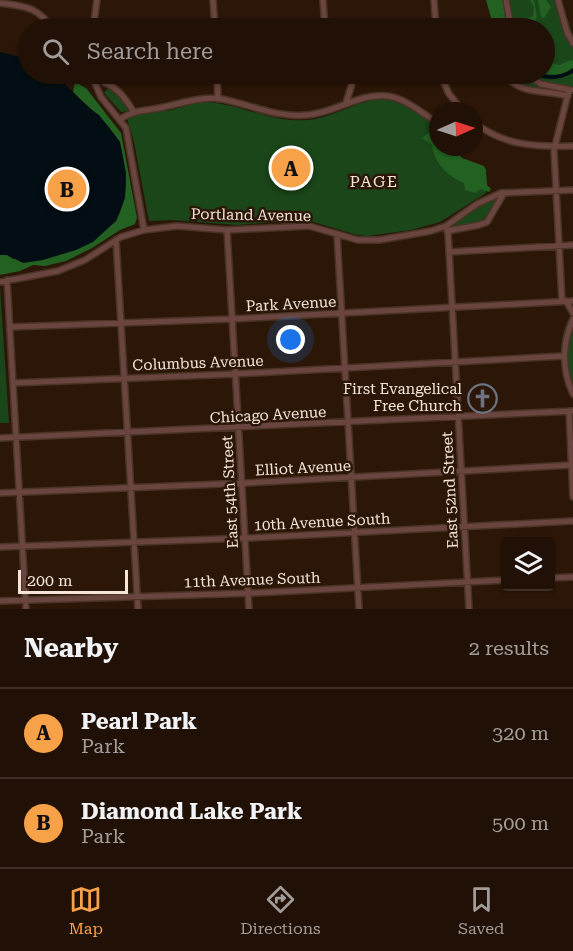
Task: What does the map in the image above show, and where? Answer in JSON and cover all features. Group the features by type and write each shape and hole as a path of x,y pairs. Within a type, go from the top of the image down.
{"street":[{"path":"94,18 97,0"},
{"path":"213,0 214,18"},
{"path":"323,0 324,18"},
{"path":"434,0 435,18"},
{"path":"506,0 509,18"},
{"path":"558,0 567,32 573,43"},
{"path":"0,3 27,7 38,12 44,18"},
{"path":"95,84 101,97 126,128 144,230"},
{"path":"107,84 124,98 133,111"},
{"path":"217,84 218,99"},
{"path":"346,103 353,84"},
{"path":"444,84 456,102"},
{"path":"515,84 527,91 570,92"},
{"path":"541,84 570,92"},
{"path":"570,92 555,147 560,245 567,301 573,313"},
{"path":"120,119 133,111 161,108 198,99 218,99 295,116 320,113 371,97 388,96 407,102 429,118"},
{"path":"483,129 507,141 531,146 573,146"},
{"name":"Portland Avenue","path":"0,282 58,271 85,260 126,235 144,230 194,226 227,230 309,226 358,240 379,240 447,228 477,204 504,193 573,190"},
{"path":"447,228 487,222 504,193"},
{"name":"East 52nd Street","path":"447,228 469,609"},
{"name":"East 54th Street","path":"227,230 249,609"},
{"path":"338,234 359,609"},
{"path":"116,240 138,609"},
{"path":"449,252 573,245"},
{"path":"7,280 26,609"},
{"name":"Park Avenue","path":"10,327 232,319 567,301"},
{"path":"573,319 568,330 564,356 566,373 573,394"},
{"name":"Columbus Avenue","path":"13,383 235,374 564,356"},
{"path":"571,411 573,495"},
{"name":"Chicago Avenue","path":"0,438 571,411"},
{"name":"Elliot Avenue","path":"0,493 351,478 572,465"},
{"name":"10th Avenue South","path":"0,547 245,538 573,521"},
{"path":"555,578 573,577"},
{"name":"11th Avenue South","path":"0,601 248,593 501,580"}],"green space":[{"path":"486,0 503,0 506,18 491,18"},
{"path":"488,0 561,0 573,36 573,94 529,88 519,84 555,84 555,18 492,18"},
{"path":"530,0 534,0 537,17 528,18 533,16 534,7"},
{"path":"538,0 546,0 551,7 544,18 541,17"},
{"path":"573,60 573,68 555,75 555,64 559,65"},
{"path":"75,84 86,88 121,133 137,218 135,224 120,230 66,261 45,266 33,265 20,271 0,275 0,255 7,255 13,259 116,221 120,213 126,182 120,144 114,133 73,92"},
{"path":"107,89 121,97 128,111 121,112 104,93"},
{"path":"379,99 395,102 418,113 429,122 429,156 442,156 443,169 484,166 486,193 440,222 411,230 368,236 357,235 307,220 236,225 172,220 149,221 134,142 127,118 208,102 282,119 308,120"},
{"path":"429,132 429,143 422,138"},
{"path":"435,156 460,156 484,166 487,185 491,189 489,192 480,189 476,193 465,190 464,183 452,177"},
{"path":"497,199 490,213 481,221 453,226 478,207"},
{"path":"0,287 9,423 0,423"},
{"path":"573,312 573,399 565,377 561,355 567,322"}],"shaded area":[{"path":"0,52 18,56 18,84 65,84 99,115 120,142 126,174 125,198 116,221 93,242 43,260 23,263 7,255 0,255"},
{"path":"573,68 573,73 555,79 555,74"}],"place":[{"name":"Pearl Park","path":"291,168"},
{"name":"Diamond Lake Park","path":"67,189"},
{"name":"First Evangelical Free Church","path":"483,398"}],"district":[{"name":"PAGE","path":"374,181"}]}
